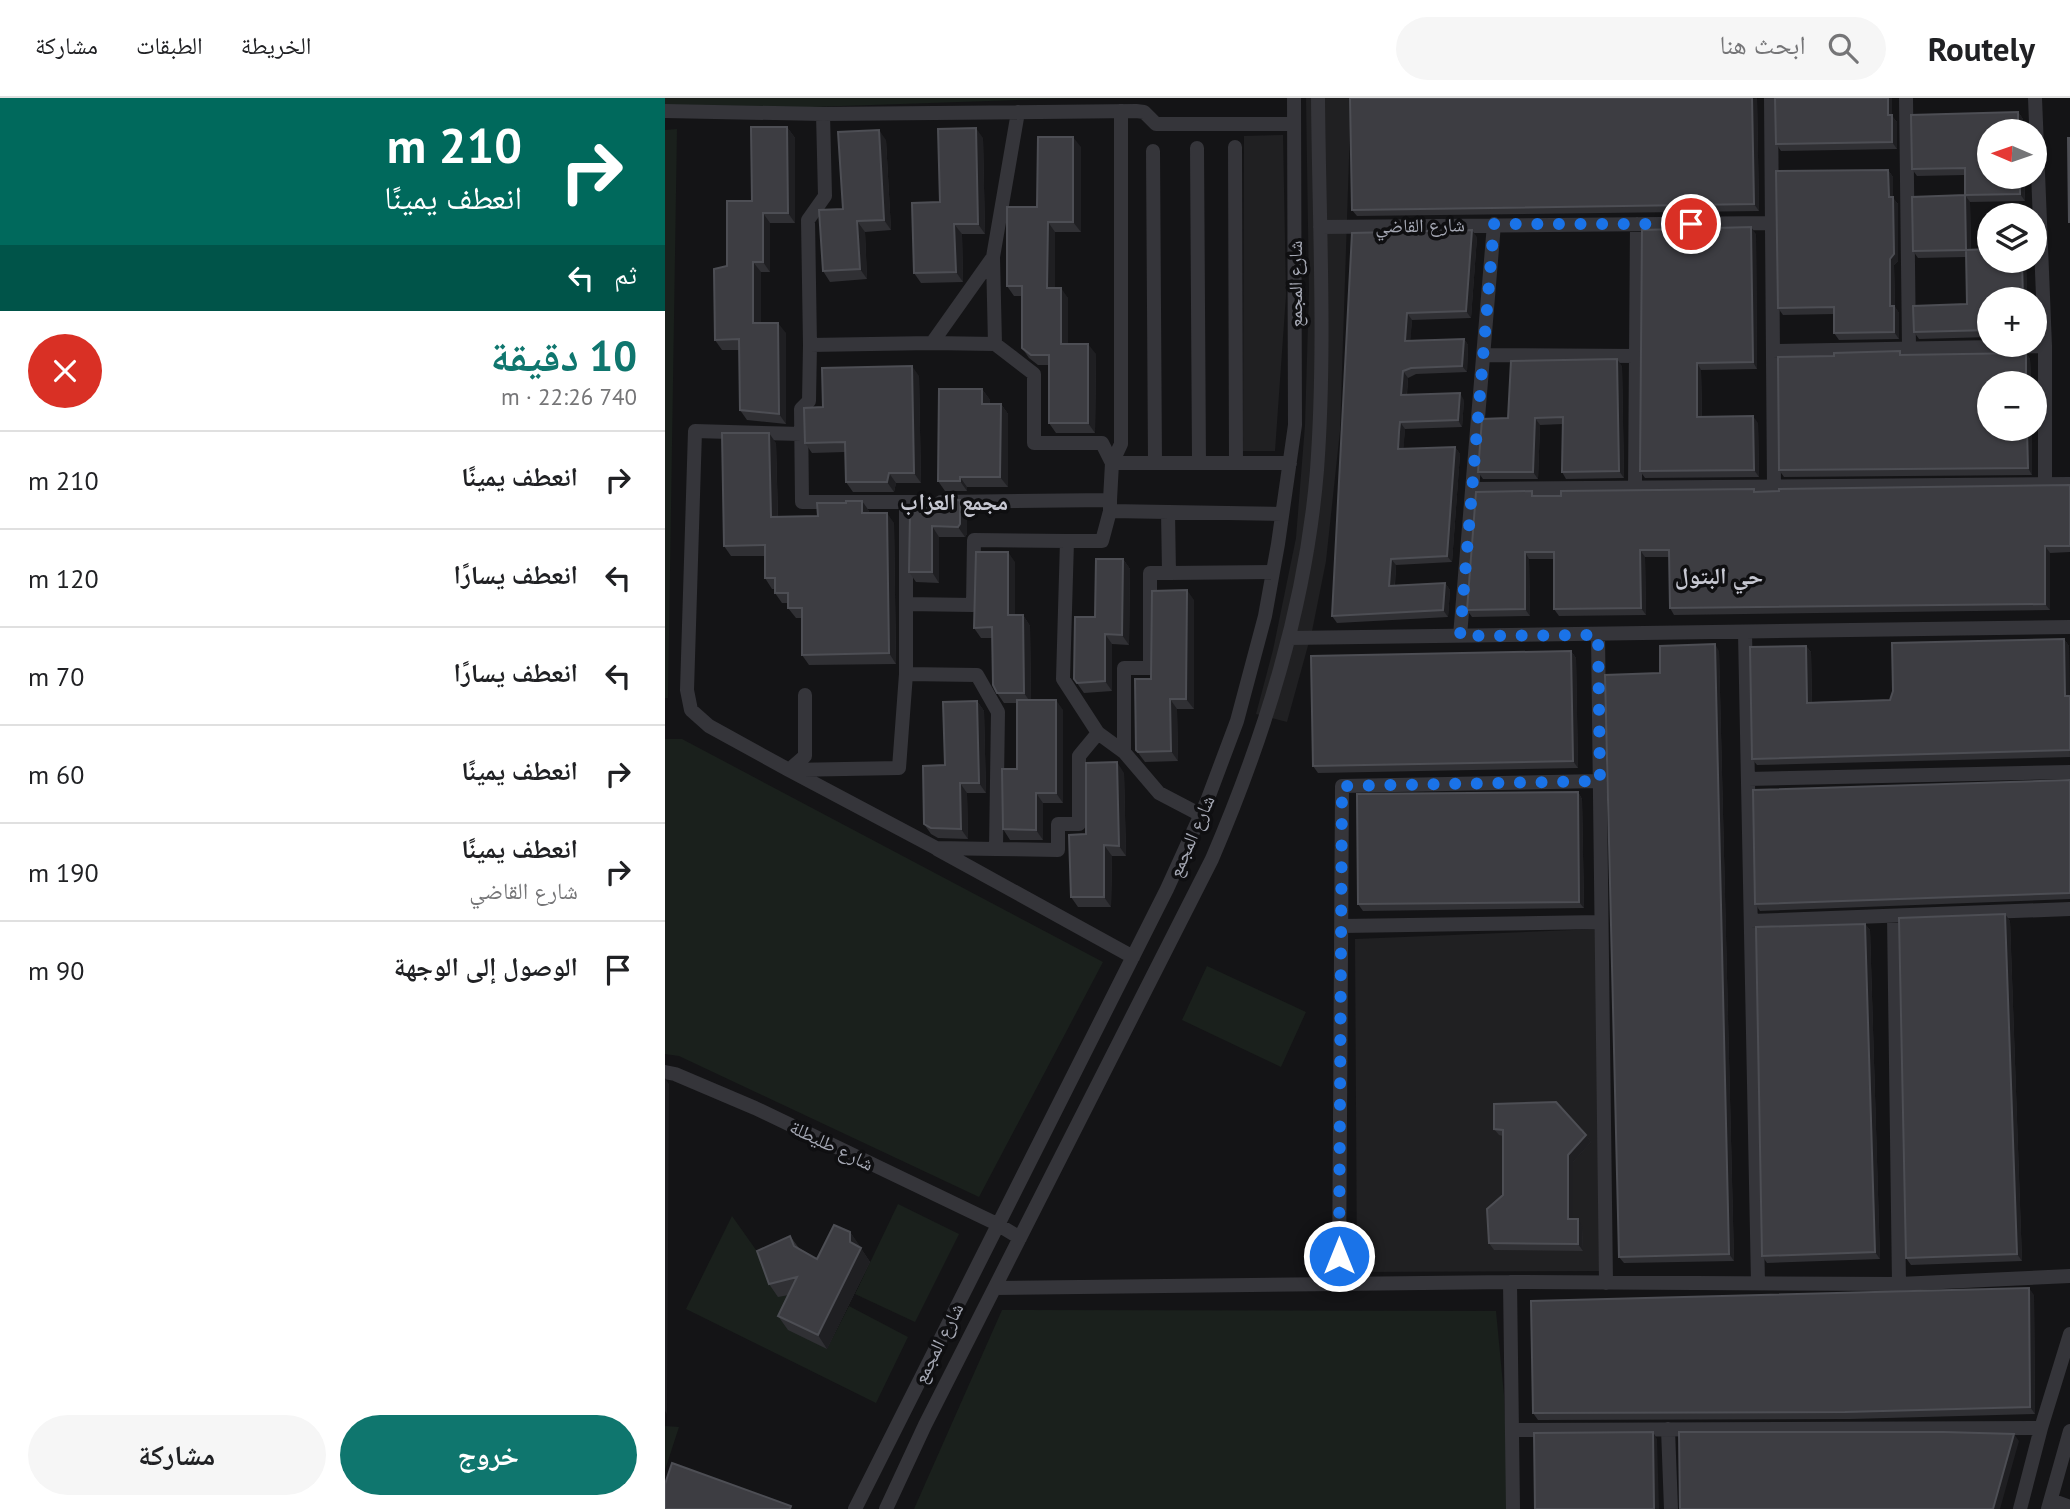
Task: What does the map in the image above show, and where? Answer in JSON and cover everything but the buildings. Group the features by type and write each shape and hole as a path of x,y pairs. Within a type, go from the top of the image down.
{"street":[{"name":"شارع المجمع","path":"855,1509 1167,889 1225,756 1244,698 1265,616 1293,445 1294,98"},
{"name":"شارع المجمع","path":"886,1509 1212,859 1263,728 1289,638 1310,528 1318,448 1318,98"},
{"path":"1771,98 1774,487"},
{"path":"1906,98 1909,348"},
{"path":"2035,98 2043,287"},
{"path":"665,111 697,104 823,114 1121,111 1145,113 1156,124 1294,124"},
{"path":"906,604 973,605 974,540 1102,541 1110,506 1112,463 1121,444 1121,111"},
{"path":"995,344 993,257 1018,112"},
{"path":"823,114 825,196 808,220 809,401 801,409 802,502 1110,506 1168,512 1282,514"},
{"path":"1235,147 1236,463"},
{"path":"1197,148 1199,463"},
{"path":"1153,151 1155,463"},
{"path":"1295,176 1300,155 1307,152 1311,155 1314,187 1320,202"},
{"name":"شارع القاضي","path":"1320,227 1772,223"},
{"path":"1460,636 1494,224"},
{"path":"1635,488 1637,224"},
{"path":"932,343 993,257"},
{"path":"810,345 995,344 1034,374 1034,443 1102,443 1112,463"},
{"path":"1773,351 1977,347"},
{"path":"1484,355 1636,356"},
{"path":"2045,357 2045,484"},
{"path":"1294,403 1298,412 1305,416 1313,414 1320,402"},
{"path":"801,435 695,431 687,690 691,710 709,726 1133,957"},
{"path":"1293,445 1301,436 1308,434 1315,438 1318,448"},
{"path":"1112,463 1290,463"},
{"path":"1473,489 2070,484"},
{"path":"789,770 899,768 906,674 906,502"},
{"path":"1168,512 1169,573"},
{"path":"1067,541 1063,679 1098,733 1124,752 1159,793 1201,815"},
{"path":"1124,752 1124,668 1150,668 1150,573 1273,572"},
{"path":"1289,638 2070,627"},
{"path":"1745,633 1758,1283"},
{"path":"1598,635 1606,1283"},
{"path":"906,674 977,674 998,712 996,849"},
{"path":"789,770 804,756 805,695"},
{"path":"936,848 1058,850 1058,824 1079,824 1079,755 1098,733"},
{"path":"1748,779 2070,772"},
{"path":"1339,1284 1342,786 1600,781"},
{"path":"1751,921 2070,909"},
{"path":"1894,916 1899,1284"},
{"path":"1342,926 1600,922"},
{"name":"شارع طليطلة","path":"665,1072 755,1108 997,1224 1020,1238"},
{"path":"995,1288 1510,1282 1899,1284 2070,1276"},
{"path":"1510,1282 1513,1509"},
{"path":"2020,1509 2070,1334"},
{"path":"1512,1430 2041,1428"},
{"path":"1668,1429 1671,1509"},
{"path":"2070,1431 2050,1505 2070,1507"}],"shaded area":[{"path":"665,98 1077,98 665,112"},
{"path":"1306,98 1351,98 1340,431 1326,561 1312,631 1287,722 1256,714 1273,650 1296,538 1305,425 1309,291"},
{"path":"677,129 668,698 665,698 665,130"},
{"path":"1283,135 1286,295 1275,451 1243,451 1244,136"},
{"path":"665,739 682,739 1103,962 979,1197 679,1056 665,1054"},
{"path":"1597,929 1604,1271 1357,1272 1355,939"},
{"path":"1207,966 1306,1012 1281,1067 1182,1020"},
{"path":"898,1204 959,1234 915,1322 855,1294"},
{"path":"732,1216 766,1264 792,1294 827,1349 849,1306 908,1337 876,1403 686,1309"},
{"path":"1002,1310 1496,1311 1504,1395 1509,1509 914,1509"},
{"path":"665,1426 679,1427 665,1470"}],"district":[{"name":"مجمع العزاب","path":"954,502"},
{"name":"حي البتول","path":"1719,576"}],"route":[{"path":"1339,1256 1342,786 1600,781 1598,635 1460,636 1494,224 1691,224"}]}
